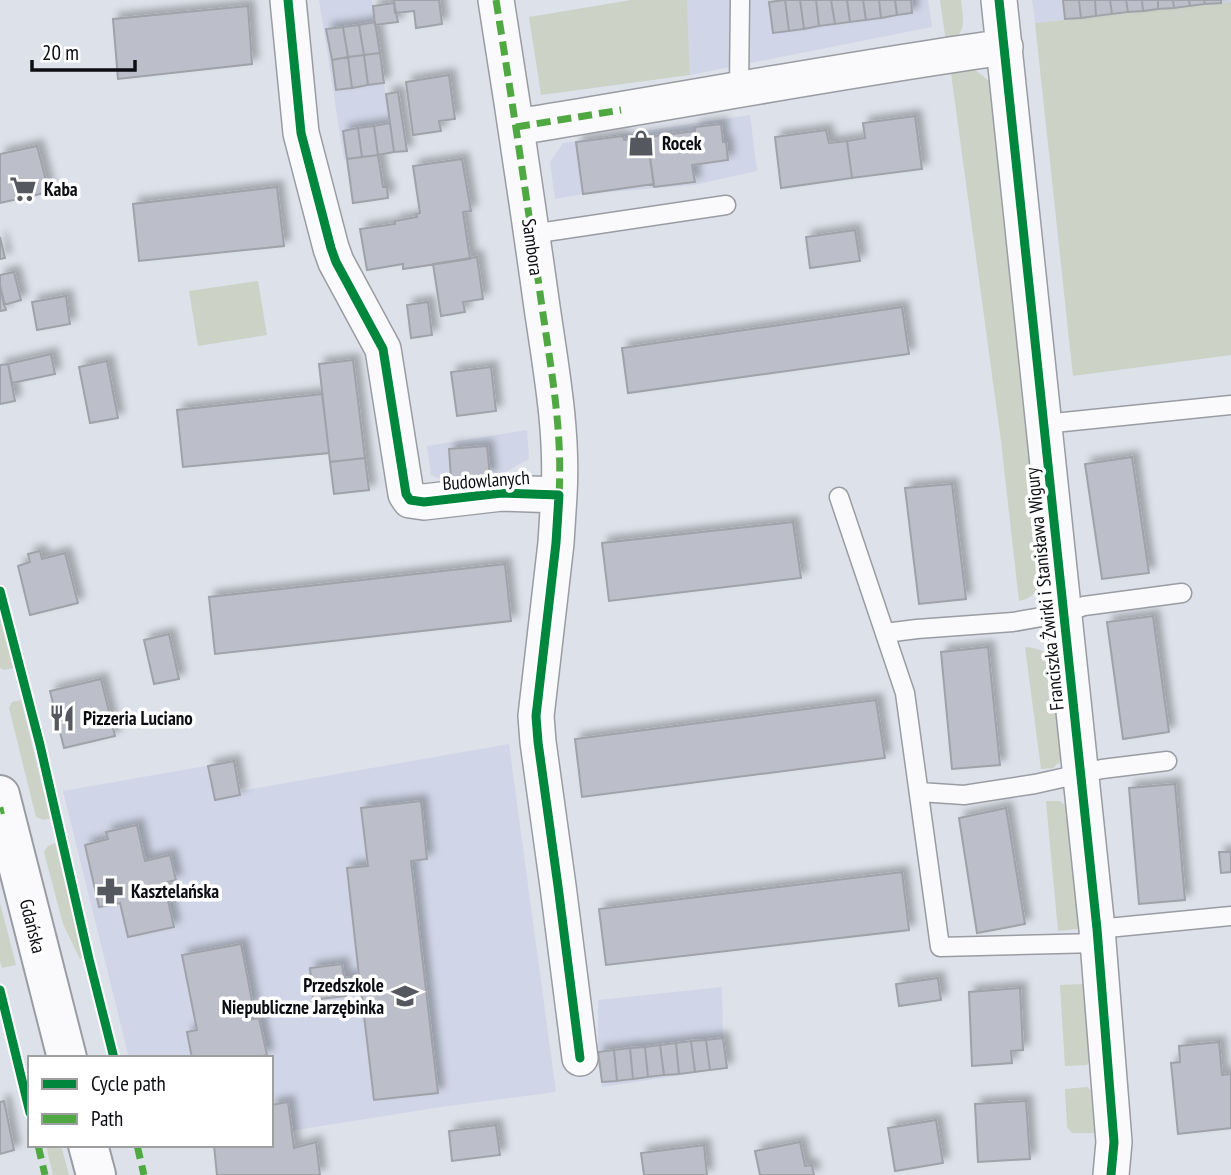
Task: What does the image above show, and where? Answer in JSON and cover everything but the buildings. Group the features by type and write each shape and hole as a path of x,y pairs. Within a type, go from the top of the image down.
{"main road":[{"name":"Gdańska","path":"1,805 66,1056"},
{"path":"89,1147 96,1175"}],"street":[{"name":"Budowlanych","path":"288,0 301,133 336,262 383,349 406,494 410,499 424,502 502,493 559,495"},
{"name":"Sambora","path":"496,0 557,414 561,470 559,495"},
{"name":"Franciszka Żwirki i Stanisława Wigury","path":"999,0 1098,936 1114,1142 1111,1175"},
{"path":"516,127 1005,47"},
{"path":"559,495 536,716 580,1058"}],"lane":[{"path":"739,89 740,0"},
{"path":"532,234 726,205"},
{"path":"1044,424 1231,405"},
{"path":"839,497 905,693 940,947 1098,936 1231,916"},
{"path":"885,633 1013,622 1084,607 1182,593"},
{"path":"919,792 964,795 1035,784 1102,769 1167,761"}],"shaded area":[{"path":"319,0 372,0 394,152 344,160"},
{"path":"631,0 687,0 690,75 541,95 529,17"},
{"path":"687,0 928,0 932,27 690,75"},
{"path":"940,0 961,0 961,31 946,42"},
{"path":"1032,0 1231,0 1231,2 1035,23"},
{"path":"1231,2 1231,355 1073,376 1035,23"},
{"path":"975,70 989,81 1043,578 1043,585 1038,590 1019,601 1001,441 951,73"},
{"path":"750,115 757,171 694,185 583,194 555,199 550,162 563,143"},
{"path":"258,281 267,335 198,346 189,291"},
{"path":"527,430 529,459 495,478 447,482 431,475 427,446"},
{"path":"0,618 13,668 4,670 0,668"},
{"path":"1025,647 1039,650 1052,658 1062,760 1053,768 1041,769"},
{"path":"21,700 50,818 44,820 36,817 9,708 12,702"},
{"name":"Przedszkole Niepubliczne Jarzębinka","path":"509,744 556,1092 273,1134 273,1056 129,1056 63,791 234,761 240,791"},
{"path":"1046,801 1060,801 1067,807 1078,929 1058,931"},
{"path":"55,843 84,958 80,959 63,924 44,852 48,846"},
{"path":"0,903 16,965 2,968 0,961"},
{"path":"1084,984 1090,1060 1087,1065 1065,1066 1060,985"},
{"path":"722,987 723,1038 727,1068 602,1087 598,1052 598,1000"},
{"path":"1087,1087 1092,1091 1096,1133 1072,1133 1067,1127 1065,1089"},
{"path":"46,1147 62,1147 69,1175 53,1175"}],"marked path":[{"path":"496,0 555,397 559,495"},
{"path":"516,127 621,110"},
{"path":"0,811 4,810"},
{"path":"38,1147 45,1175"},
{"path":"137,1147 144,1175"}],"cycle path":[{"path":"288,0 301,133 336,262 383,349 406,494 410,500 424,502 502,493 559,495 536,716 580,1058"},
{"path":"999,0 1097,929 1114,1142 1111,1175"},
{"path":"0,591 40,745 113,1056"},
{"path":"0,990 28,1105"}],"place":[{"name":"Rocek","path":"641,143"},
{"name":"Kaba","path":"23,189"},
{"name":"Pizzeria Luciano","path":"62,718"},
{"name":"Kasztelańska","path":"110,891"},
{"name":"Przedszkole Niepubliczne Jarzębinka","path":"405,996"}]}
